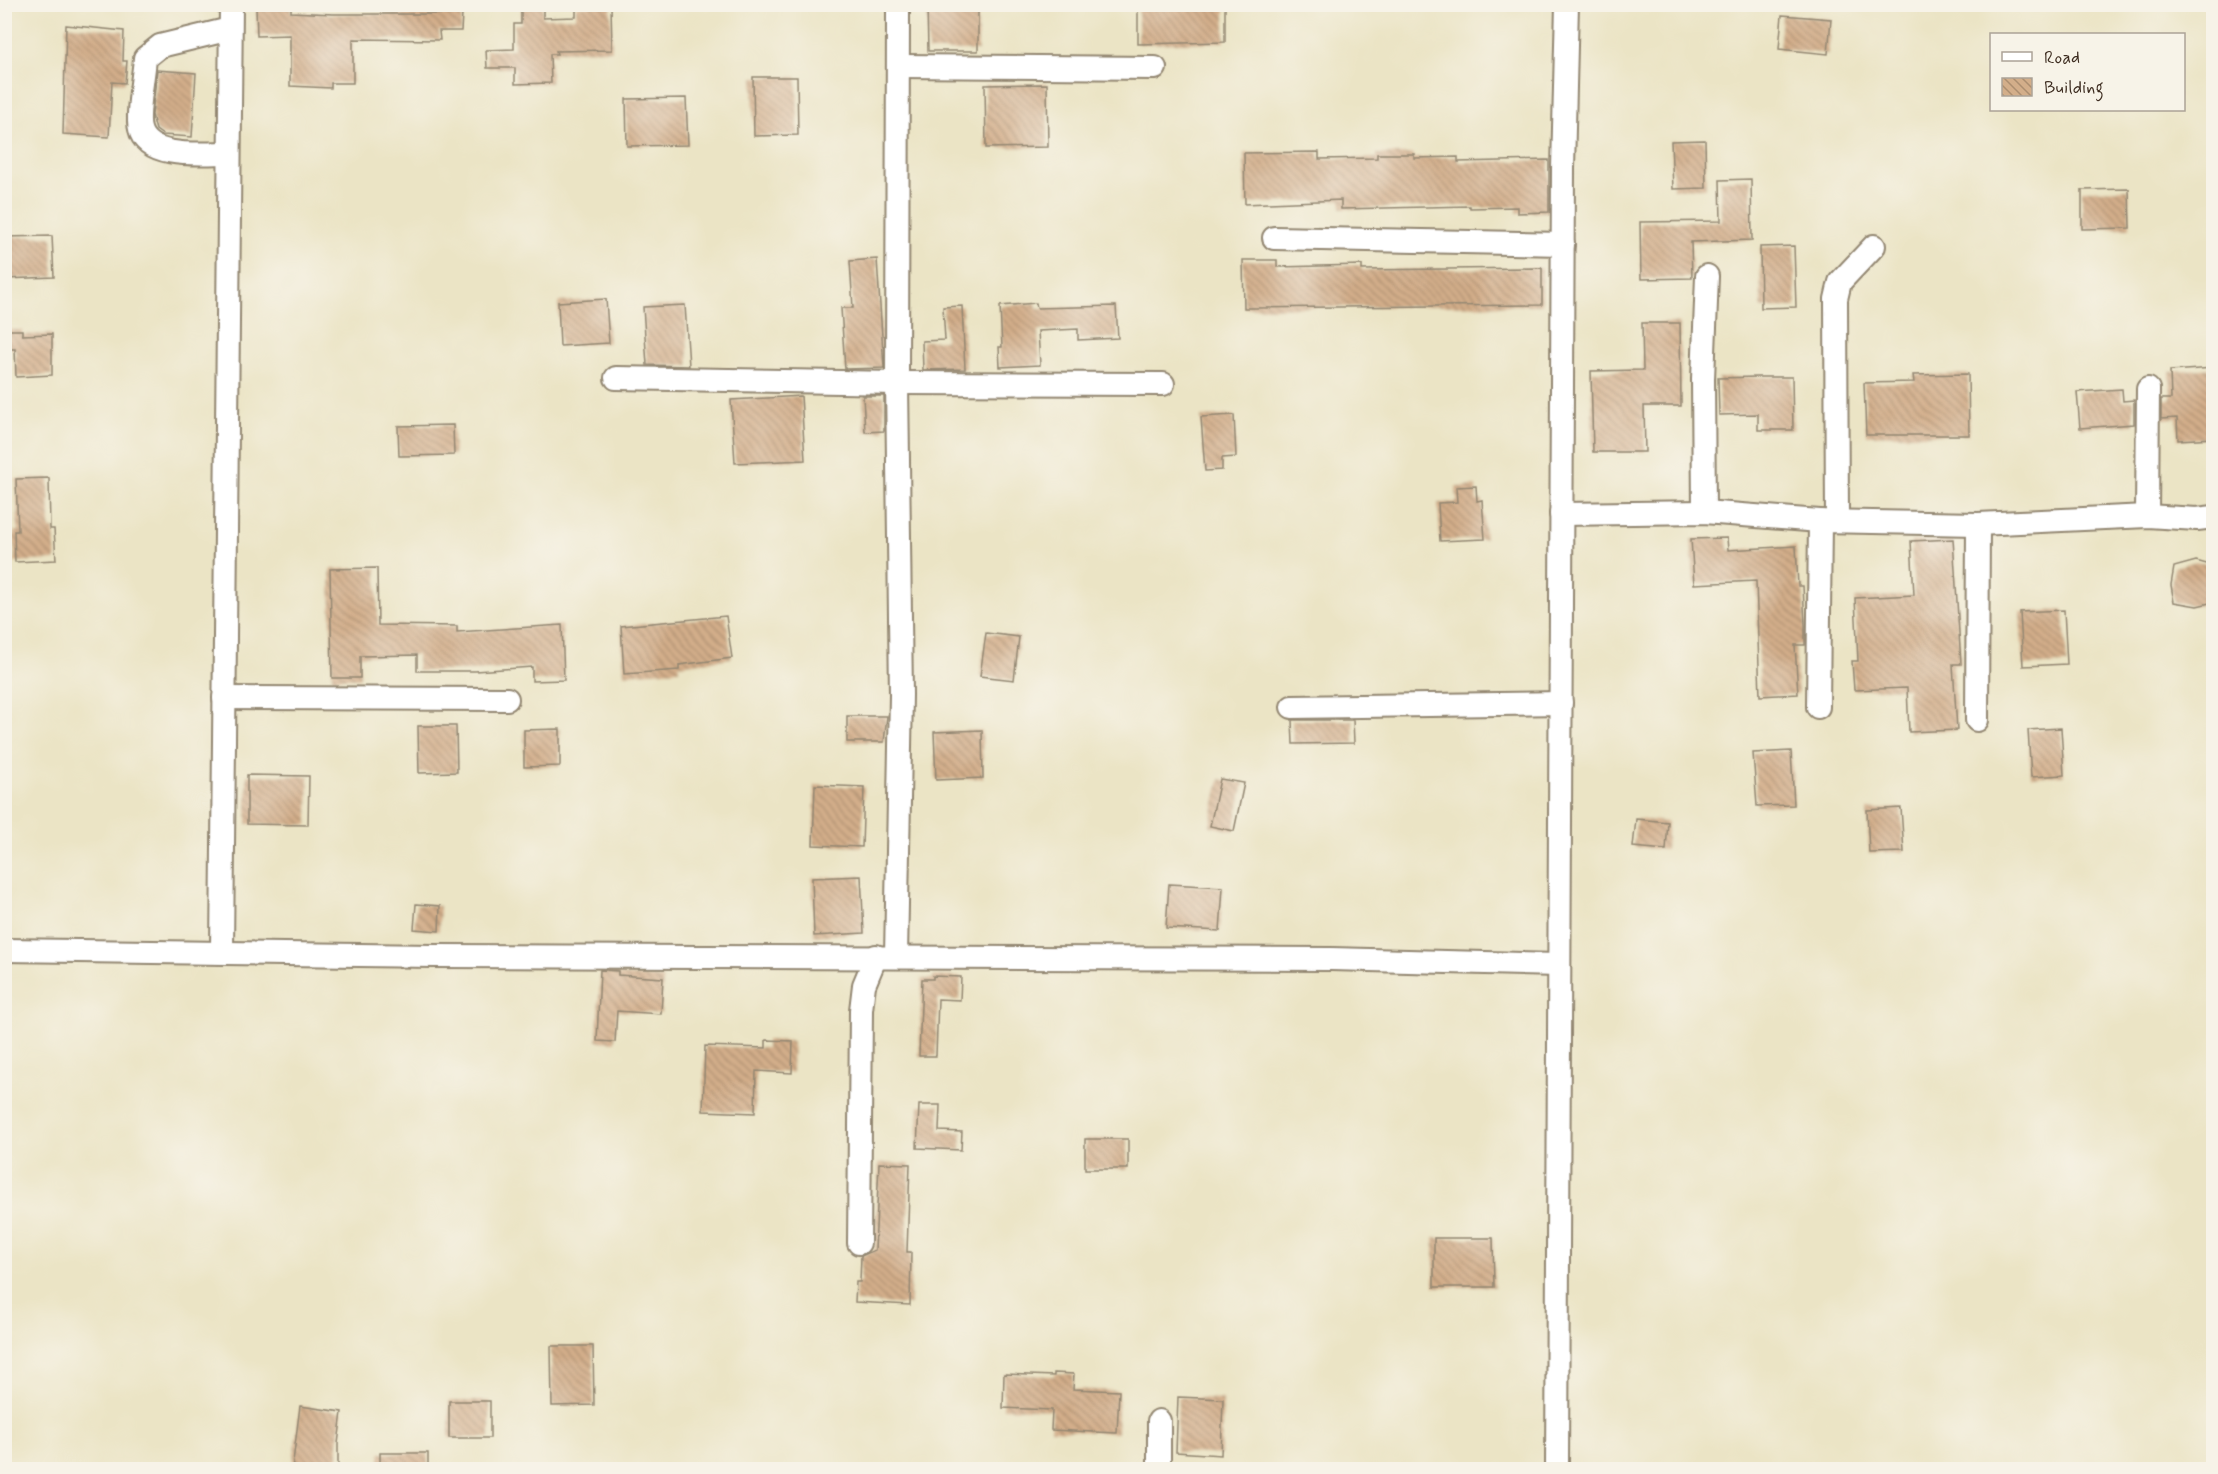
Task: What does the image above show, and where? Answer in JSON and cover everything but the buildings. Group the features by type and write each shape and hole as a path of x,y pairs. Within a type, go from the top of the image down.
{"street":[{"path":"222,952 231,4"},
{"path":"1557,1470 1561,514 1567,4"},
{"path":"859,1243 861,1010 864,985 886,956 902,695 897,383 898,12"},
{"path":"229,153 178,153 154,147 145,139 139,128 145,58 160,46 230,29"},
{"path":"898,66 1155,68"},
{"path":"1274,238 1563,244"},
{"path":"1818,707 1828,521 1836,298 1840,282 1874,246"},
{"path":"1704,512 1703,379 1707,276"},
{"path":"616,378 897,383 1163,384"},
{"path":"2147,516 2148,389"},
{"path":"1561,514 1704,512 1828,521 1978,524 2147,516 2197,519 2214,516"},
{"path":"1977,720 1978,524"},
{"path":"224,698 507,699"},
{"path":"1292,706 1561,703"},
{"path":"4,950 446,956 1331,959 1559,965"},
{"path":"1159,1421 1159,1470"}]}
